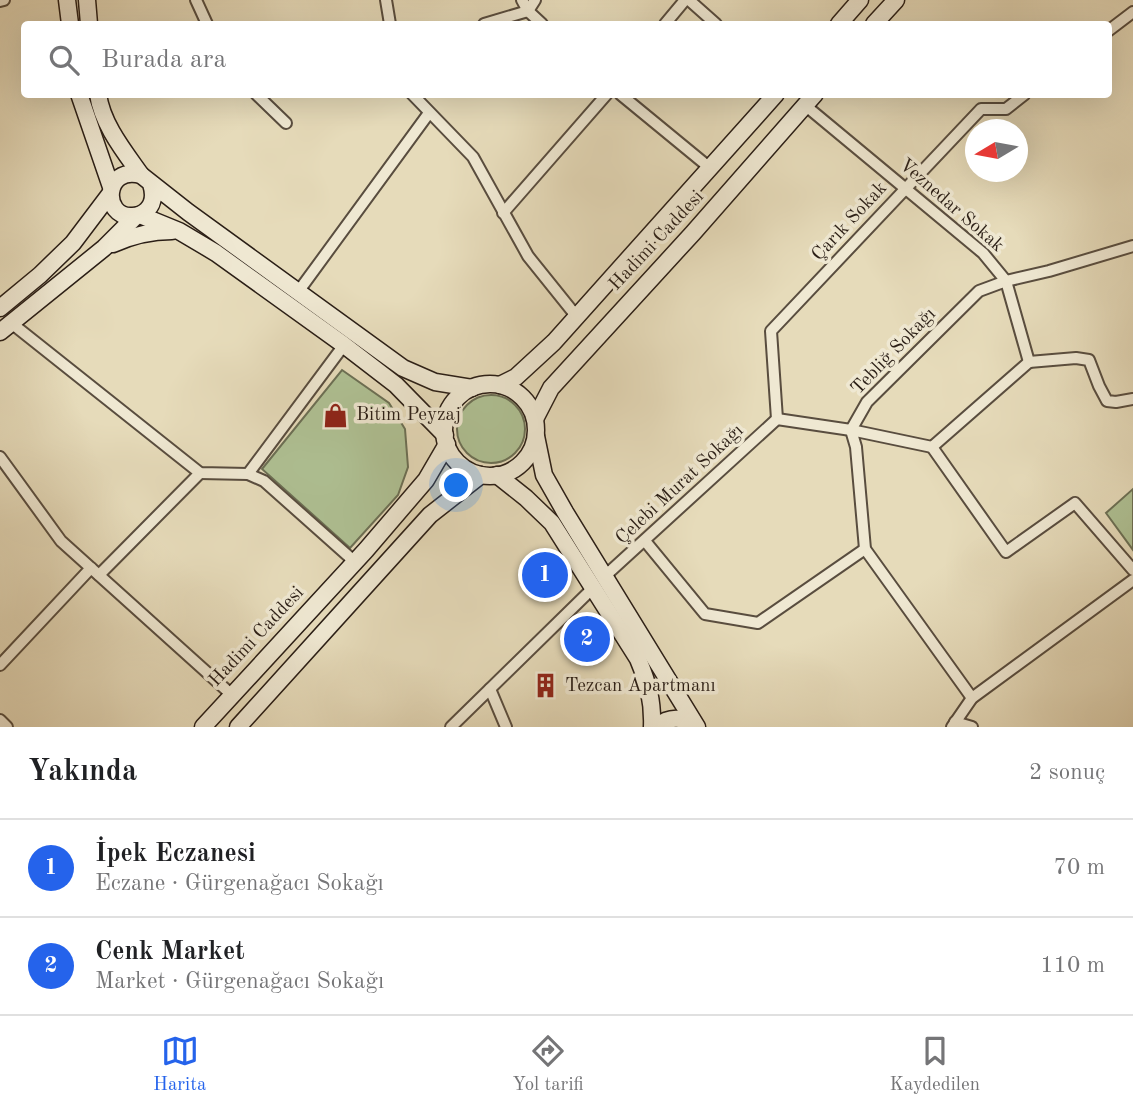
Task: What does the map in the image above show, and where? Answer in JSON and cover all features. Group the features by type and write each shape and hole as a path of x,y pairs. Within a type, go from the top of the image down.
{"main road":[{"path":"68,0 71,21"},
{"path":"87,0 89,21"},
{"path":"842,21 860,0"},
{"path":"877,21 896,0"},
{"path":"80,98 115,208 126,216 138,215 179,231 216,253 396,385 446,440 454,458 466,469 489,475 526,498 552,523 638,659 648,683 654,727 674,718 684,719 696,727"},
{"path":"5,327 104,248 151,205 153,191 117,142 98,98"},
{"name":"Hadimi Caddesi","path":"500,385 516,377 554,342 772,98"},
{"name":"Hadimi Caddesi","path":"535,428 551,388 810,100"},
{"path":"0,308 73,243 120,176 134,173 403,368 435,382 472,388"},
{"path":"104,248 132,235 154,231 179,231"},
{"path":"446,440 445,421 451,407 460,395 472,388 500,385 523,397 530,407 544,475 696,727"},
{"path":"238,727 430,515 489,475 511,471 523,462 531,450 535,428"},
{"name":"Hadimi Caddesi","path":"203,727 355,562 426,480 446,440"}],"street":[{"path":"196,0 205,21"},
{"path":"386,0 390,21"},
{"path":"522,0 528,11 539,21"},
{"path":"494,21 528,11 535,0"},
{"path":"668,21 687,0 712,21"},
{"path":"1112,28 1133,12"},
{"path":"260,98 286,123"},
{"path":"416,98 473,157 528,256 577,317"},
{"path":"503,214 604,98"},
{"path":"625,98 710,168"},
{"name":"Çarık Sokak","path":"777,419 771,331 981,109 1006,109 1020,98"},
{"name":"Veznedar Sokak","path":"810,100 905,188 983,253 1006,281 1029,362"},
{"path":"298,292 429,113"},
{"name":"Tebliğ Sokağı","path":"851,430 867,402 979,291 1133,246"},
{"path":"5,327 200,473 248,474 264,481 355,562"},
{"path":"248,474 344,345"},
{"path":"932,447 1029,362 1076,358 1089,360 1107,401 1133,399"},
{"path":"777,419 851,430 932,447 1006,552 1075,503 1133,570"},
{"name":"Çelebi Murat Sokağı","path":"605,576 777,419"},
{"path":"851,430 856,447 864,549 972,698"},
{"path":"0,457 61,541 232,695"},
{"path":"0,665 200,473"},
{"path":"645,541 705,614 758,622 864,549"},
{"path":"972,727 954,725 972,698 1133,580"},
{"path":"451,727 593,588"},
{"path":"490,689 506,727"},
{"path":"0,720 7,727"}],"green space":[{"path":"342,370 389,403 405,429 408,467 398,495 350,548 262,469"},
{"path":"491,395 504,398 515,405 522,416 525,429 522,442 515,453 504,460 491,463 478,460 467,453 460,442 457,429 460,416 467,405 478,398"},
{"path":"1133,489 1133,550 1106,513"}],"place":[{"name":"Bitim Peyzaj","path":"336,415"},
{"name":"İpek Eczanesi","path":"545,575"},
{"name":"Cenk Market","path":"587,639"},
{"name":"Tezcan Apartmanı","path":"545,686"}]}
